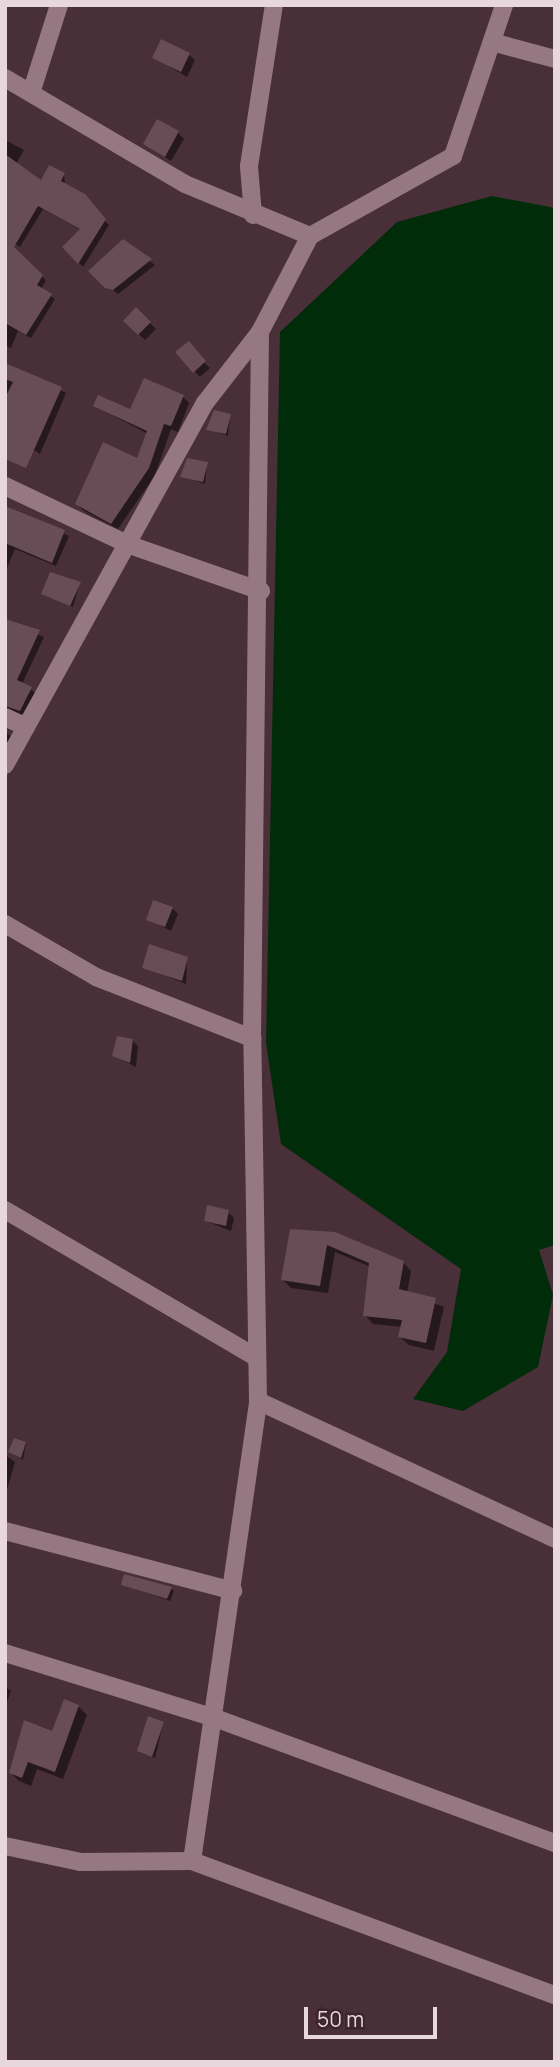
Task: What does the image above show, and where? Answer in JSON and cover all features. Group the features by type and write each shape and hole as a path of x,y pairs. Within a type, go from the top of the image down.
{"street":[{"path":"32,90 59,5"},
{"path":"253,215 249,166 274,5"},
{"path":"5,765 205,403 260,332 310,236 453,156 504,5"},
{"path":"492,42 555,59"},
{"path":"5,78 32,90 107,140 253,215 310,236"},
{"path":"192,1861 215,1718 258,1401 252,1038 261,591 260,332"},
{"path":"5,486 127,544 261,591"},
{"path":"5,717 26,727"},
{"path":"5,924 96,977 252,1038"},
{"path":"5,1210 257,1358"},
{"path":"258,1401 555,1539"},
{"path":"5,1531 233,1591"},
{"path":"5,1653 215,1718 555,1843"},
{"path":"5,1846 81,1862 192,1861 555,1995"}],"shaded area":[{"path":"492,196 555,208 555,1245 539,1250 553,1295 538,1367 463,1411 413,1399 447,1352 461,1269 281,1144 266,1043 280,332 397,222"}],"building":[{"path":"161,39 190,53 181,72 152,58"},
{"path":"157,119 179,131 165,157 143,144"},
{"path":"5,154 41,180 49,165 65,173 61,181 85,194 106,219 78,264 62,247 80,229 38,206 14,247 43,275 37,285 52,294 26,335 5,323"},
{"path":"123,239 152,259 113,290 105,288 88,271"},
{"path":"136,307 151,322 138,335 123,321"},
{"path":"189,341 206,361 193,373 175,352"},
{"path":"5,363 62,387 26,468 5,459 5,398 13,382 5,379"},
{"path":"144,378 184,395 171,426 164,424 149,468 111,524 75,504 103,442 137,458 147,431 93,406 98,395 130,409"},
{"path":"214,410 231,414 226,434 206,430"},
{"path":"187,458 208,462 203,482 180,477"},
{"path":"5,506 65,530 52,563 5,543"},
{"path":"50,572 81,582 70,606 41,594"},
{"path":"5,619 40,630 17,680 32,687 20,711 5,706"},
{"path":"153,900 173,907 165,927 146,920"},
{"path":"149,944 188,957 182,981 142,968"},
{"path":"117,1036 133,1039 130,1063 112,1056"},
{"path":"207,1205 229,1210 226,1226 204,1221"},
{"path":"290,1229 335,1232 404,1261 399,1289 436,1298 426,1343 398,1337 402,1320 363,1316 369,1263 327,1245 320,1286 281,1280"},
{"path":"14,1438 26,1442 21,1458 8,1452"},
{"path":"124,1574 172,1587 167,1599 121,1585"},
{"path":"64,1699 79,1705 55,1772 28,1762 22,1778 9,1773 24,1720 52,1731"},
{"path":"148,1716 164,1722 152,1757 137,1751"}]}
